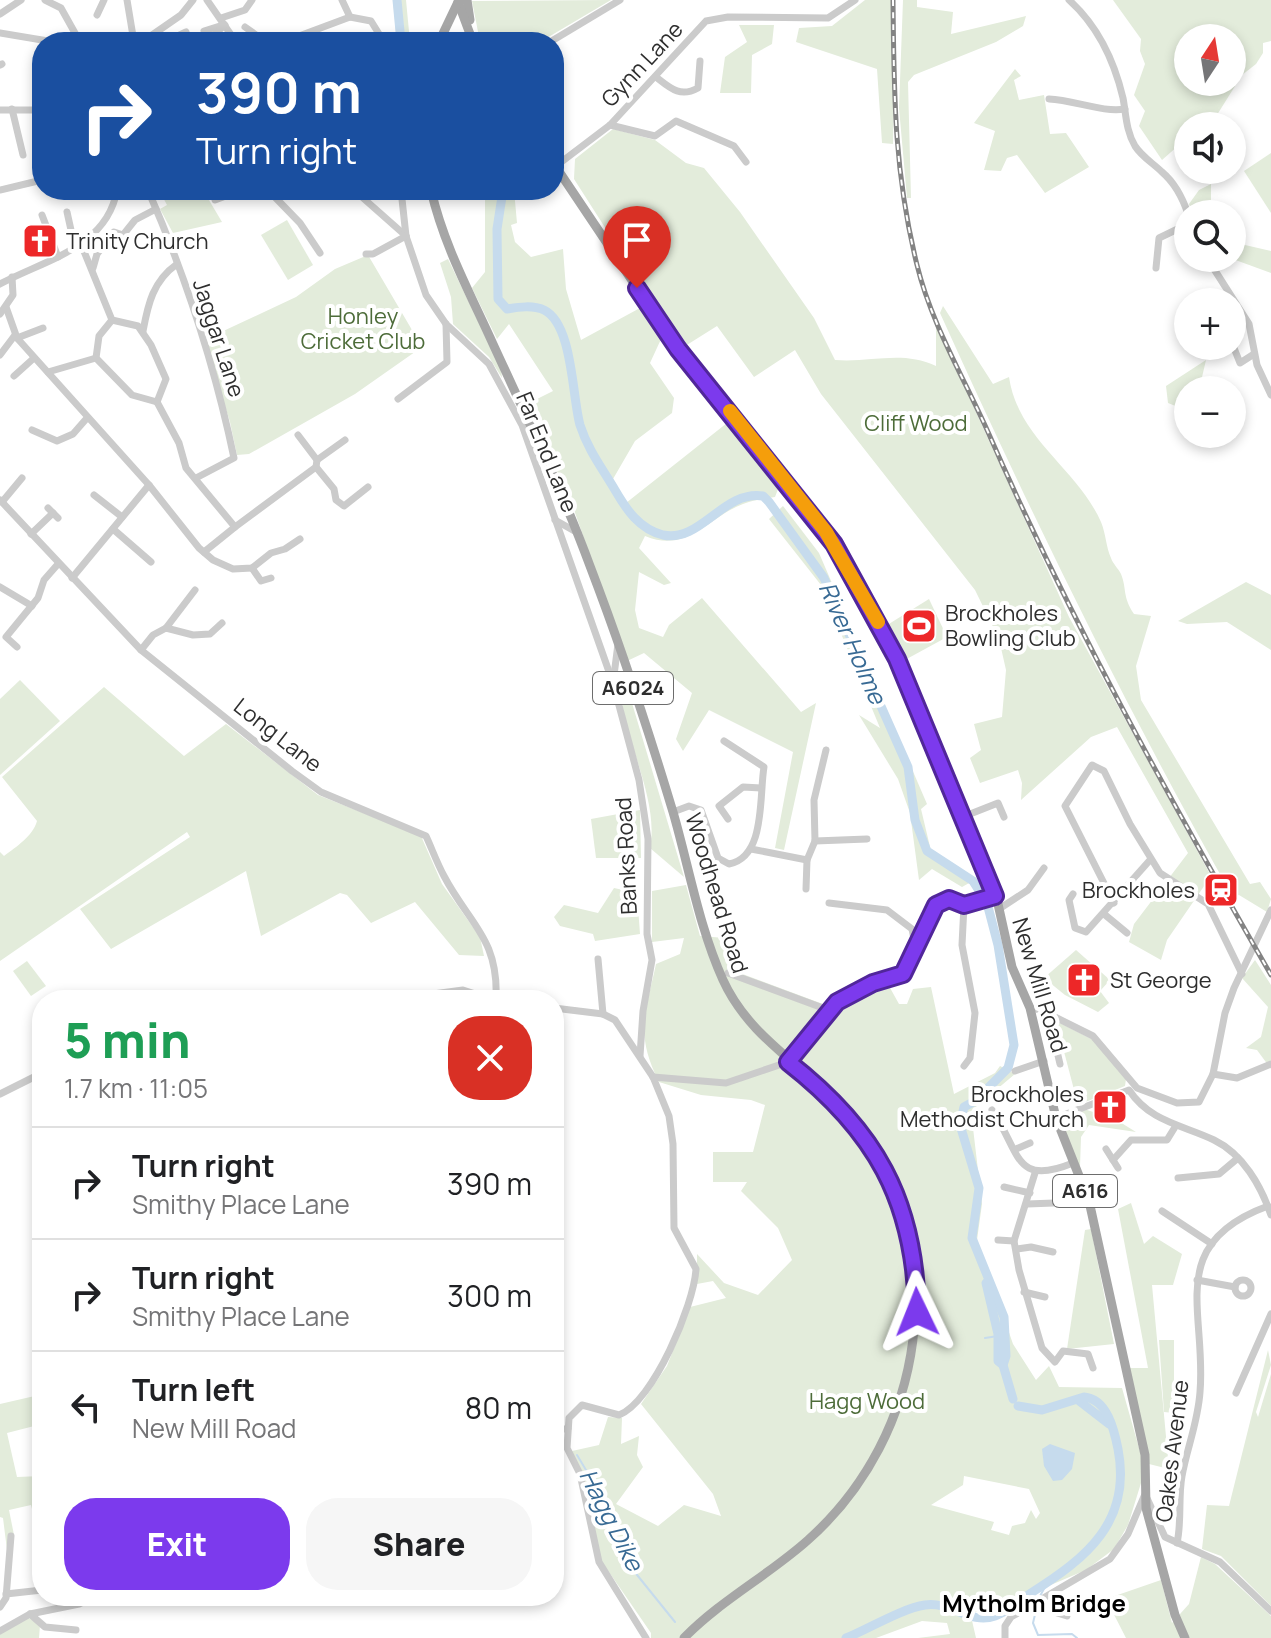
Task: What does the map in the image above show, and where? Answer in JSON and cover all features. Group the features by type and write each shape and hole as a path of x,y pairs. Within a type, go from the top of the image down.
{"main road":[{"path":"444,32 453,13 463,2"},
{"path":"463,2 469,32"},
{"path":"463,2 470,32"},
{"path":"453,13 458,13 465,20"},
{"name":"New Mill Road","path":"564,178 678,349 834,544 897,659 965,816 999,909 1012,967 1030,1008 1056,1118 1089,1201 1145,1455 1145,1494 1175,1615 1185,1638"},
{"name":"Woodhead Road","path":"434,200 449,252 578,533 673,812 722,978 738,1011 788,1062 854,1121 876,1151 900,1201 917,1288 911,1360 883,1446 865,1476 811,1538 729,1598 684,1638"}],"street":[{"path":"0,14 21,0"},
{"path":"45,0 61,8 74,32"},
{"path":"97,15 104,0"},
{"path":"127,0 132,32"},
{"path":"158,32 193,0"},
{"path":"207,0 230,32"},
{"path":"204,31 245,10 252,0"},
{"path":"342,0 350,17"},
{"path":"564,34 620,0"},
{"name":"Gynn Lane","path":"564,158 610,125 706,21 728,17 828,18 855,0"},
{"path":"1069,0 1094,27 1105,46 1125,109 1128,130 1136,147 1171,183 1180,200"},
{"path":"307,32 350,17 371,21 378,32"},
{"path":"214,32 223,22"},
{"path":"245,27 252,32"},
{"path":"0,33 32,38"},
{"path":"656,77 677,92 690,92 698,88 700,61"},
{"path":"1049,99 1076,101 1110,112 1125,109"},
{"path":"12,109 23,155"},
{"path":"0,110 32,110"},
{"path":"610,125 655,136 676,121 734,146 746,162"},
{"path":"0,190 32,182"},
{"path":"0,284 80,248 102,225 113,200"},
{"name":"Jaggar Lane","path":"152,200 171,240 227,421 234,458 196,478"},
{"path":"278,200 300,223 320,253"},
{"path":"365,200 406,236 366,254"},
{"name":"Far End Lane","path":"402,200 406,236 426,295 446,324 489,364 522,425 569,565 589,612"},
{"path":"93,271 97,254 114,232 123,235 135,220 156,209"},
{"path":"67,212 70,227 93,271 112,320"},
{"path":"42,215 58,257"},
{"path":"61,229 70,227"},
{"path":"1156,268 1159,238 1174,231"},
{"path":"80,248 97,254"},
{"path":"143,331 149,298 161,278 177,264"},
{"path":"1216,272 1244,314 1254,354 1271,395"},
{"path":"12,277 15,290 3,311 16,337 149,485 204,552 223,566 252,568 268,582"},
{"path":"112,320 129,322 143,331 166,379 157,402"},
{"path":"96,358 99,336 112,320"},
{"path":"446,324 447,362 451,372"},
{"path":"0,355 16,337 43,328"},
{"path":"1246,359 1254,354"},
{"path":"14,376 34,358"},
{"path":"96,358 132,395 157,402 179,443 182,460 235,527"},
{"path":"48,372 96,358"},
{"path":"398,399 447,362"},
{"path":"32,430 57,441 73,434 87,418"},
{"path":"298,435 334,489 336,500 344,506 368,487"},
{"path":"204,552 345,440"},
{"path":"1,501 22,478"},
{"path":"72,578 149,485"},
{"path":"94,495 122,517"},
{"name":"Long Lane","path":"1,501 141,650 321,792 422,831 443,875 484,935 497,979 496,990"},
{"path":"31,534 53,513"},
{"path":"555,520 578,533"},
{"path":"113,529 151,562"},
{"path":"252,568 271,553 298,544"},
{"path":"17,647 6,637 32,606 44,580 58,564"},
{"path":"0,587 32,606"},
{"path":"141,650 166,628 195,590"},
{"name":"Banks Road","path":"589,612 613,683 639,780 648,839 647,934 652,960 643,1011 640,1056"},
{"path":"166,628 193,635 210,634 222,623"},
{"path":"613,683 618,644"},
{"path":"673,812 689,806 701,810 718,858 729,864 739,862 751,849 762,801 764,767 724,741"},
{"path":"806,889 807,860 815,841 814,800 826,750"},
{"path":"1114,903 1065,806 1092,765 1104,771 1150,860 1160,873 1208,904 1242,974"},
{"path":"728,819 719,806 743,787 761,788"},
{"path":"965,816 998,803 1004,817"},
{"path":"815,841 867,839"},
{"path":"751,849 807,860"},
{"path":"1073,894 1069,905 1079,932 1086,932 1150,860"},
{"path":"999,909 1028,890 1044,868"},
{"path":"653,1077 726,1083 788,1062 837,1002 873,983 903,974 936,905 954,898 964,905 993,896"},
{"path":"829,903 887,910 912,929 916,949"},
{"path":"964,905 962,945 975,1013 973,1058 964,1066"},
{"path":"1056,1118 1133,1089 1177,1103 1193,1104 1202,1099 1213,1074 1225,1013 1271,910"},
{"path":"1104,914 1127,933"},
{"path":"598,959 603,1014"},
{"path":"728,973 831,1011"},
{"path":"1030,1008 1048,1013 1100,1041 1154,1115 1175,1127 1214,1140 1238,1158 1271,1215"},
{"path":"564,1009 603,1014 623,1029 653,1077 671,1128 674,1228 696,1269 675,1336 638,1405 619,1415 589,1406 576,1407 568,1428 567,1448 580,1474 599,1562 646,1638"},
{"path":"1048,1013 1060,1064"},
{"path":"1021,1058 1019,1069 1044,1061"},
{"path":"1213,1074 1237,1078 1271,1064"},
{"path":"0,1094 32,1078"},
{"path":"992,1110 1022,1164 1035,1173 1048,1173 1073,1163"},
{"path":"1113,1160 1131,1140 1167,1140 1175,1127"},
{"path":"1016,1149 1030,1143"},
{"path":"1106,1149 1118,1168"},
{"path":"1178,1178 1219,1174 1238,1158"},
{"path":"1035,1173 1016,1245 1024,1292 1042,1348 1048,1355 1055,1362 1063,1351 1088,1354 1093,1368"},
{"path":"1004,1187 1030,1193"},
{"path":"1027,1204 1054,1203"},
{"name":"Oakes Avenue","path":"1177,1543 1182,1479 1193,1442 1201,1390 1195,1306 1197,1280 1212,1244 1236,1221 1268,1206"},
{"path":"1162,1211 1212,1244"},
{"path":"998,1240 1053,1252"},
{"path":"1197,1280 1235,1287"},
{"path":"1024,1292 1045,1297"},
{"path":"1236,1393 1271,1314"},
{"path":"564,1429 568,1428"},
{"path":"1005,1638 1007,1621 1053,1595 1117,1552 1145,1494 1150,1499 1157,1525 1165,1537 1208,1555 1271,1611"},
{"path":"0,1607 6,1594 11,1536"},
{"path":"6,1594 32,1591"},
{"path":"1053,1595 1056,1617 1067,1616"},
{"path":"0,1631 30,1614 69,1606"},
{"path":"30,1614 45,1627 76,1630"}],"green space":[{"path":"393,0 406,0 409,32 396,32"},
{"path":"611,0 557,32 478,32 472,1"},
{"path":"865,0 895,0 893,144 882,143 877,69 796,42 799,28 832,26"},
{"path":"903,0 917,0 917,7 953,12 951,34 1026,16 1023,26 996,42 914,75 908,82 911,198 907,198 899,108"},
{"path":"1113,0 1271,0 1271,41 1263,43 1263,53 1246,72 1246,24 1174,24 1174,96 1229,96 1219,112 1174,112 1174,149 1162,160 1139,126 1145,111 1134,95 1145,64 1140,51 1141,39"},
{"path":"739,25 774,25 772,44 752,55 751,93 720,93 725,57 747,42"},
{"path":"1015,69 1021,76 1014,80 1019,100 1044,95 1050,134 1066,133 1089,167 1045,193 1017,155 1007,158 1001,171 984,170 995,131 974,123"},
{"name":"Cliff Wood","path":"613,129 655,140 686,163 704,168 740,212 814,318 835,360 898,358 936,366 936,324 1069,617 1211,876 1167,940 1161,960 1129,942 1134,924 1188,853 1117,727 1091,737 1021,800 1022,783 1018,770 980,783 970,758 981,750 974,724 1002,717 1006,670 999,639 975,590 821,394 795,350 754,377 717,326 682,348 574,179 575,159"},
{"path":"1271,153 1271,213 1246,174 1246,170"},
{"path":"1211,184 1211,200 1192,200 1199,190"},
{"path":"164,200 209,200 222,222 173,233 160,209 167,205"},
{"path":"485,200 515,200 517,223 511,225 515,242 531,257 563,249 566,289 581,340 640,308 662,337 650,363 674,398 672,413 635,441 613,479 626,503 727,423 780,484 775,497 743,504 686,537 660,540 645,536 639,548 671,583 664,585 639,572 635,610 639,628 663,637 669,625 702,598 801,712 816,703 784,850 775,848 793,752 709,710 683,751 676,739 692,693 644,653 627,661 573,507 527,404 553,391 509,324 497,339 472,288 485,272"},
{"path":"287,220 313,265 288,280 261,235"},
{"path":"1246,245 1271,251 1271,273 1246,264"},
{"name":"Honley Cricket Club","path":"368,255 422,347 355,394 249,454 237,455 204,340 296,297 335,269"},
{"path":"448,259 501,369 502,378 489,357 453,324 451,297 440,263"},
{"path":"943,306 993,384 1009,377 1024,418 1091,503 1101,522 1109,554 1121,574 1130,608 1134,614 1151,616 1136,666 1141,700 1250,884 1260,882 1271,899 1267,912 1239,895 1233,897 1154,754 1009,461 940,313"},
{"path":"1206,360 1202,376 1181,376"},
{"path":"1174,381 1174,405 1168,403 1166,386"},
{"path":"783,506 819,553 927,804 921,809 931,851 971,882 962,887 932,869 919,880 910,813 898,779 859,715 880,728 821,585 769,519"},
{"path":"1246,582 1271,595 1271,650 1227,622 1187,624 1178,621"},
{"path":"929,599 947,637 903,661 884,627"},
{"path":"623,673 684,877 650,848 652,826 649,804 624,714 621,693"},
{"path":"20,680 60,721 0,775 0,699"},
{"path":"104,687 184,756 226,724 318,795 421,836 442,884 480,937 484,956 459,955 415,902 371,923 347,895 340,893 261,936 246,871 111,949 80,909 190,837 187,832 0,961 0,852 4,856 19,845 32,832 37,821 2,777"},
{"path":"640,810 641,858 596,858 591,819"},
{"name":"Hagg Wood","path":"686,885 700,936 725,938 729,969 839,1010 889,986 899,1004 907,1004 913,989 931,987 954,1094 995,1073 1000,1066 1015,1074 971,1111 982,1204 977,1240 1013,1344 1036,1380 1049,1366 1059,1387 1122,1388 1141,1455 1141,1483 1128,1525 1114,1549 1086,1570 987,1612 970,1612 976,1638 918,1638 950,1634 947,1623 922,1621 876,1638 651,1638 651,1633 600,1559 572,1451 599,1445 608,1417 622,1418 621,1444 639,1436 637,1455 643,1467 616,1504 658,1526 684,1505 721,1516 713,1494 641,1404 667,1366 690,1307 726,1298 713,1281 697,1284 697,1254 724,1283 758,1295 792,1260 778,1228 741,1191 747,1182 713,1182 713,1152 753,1152 765,1105 751,1100 701,1095 659,1082 652,1065 644,1024 656,964 680,954 684,938 652,942 652,891","holes":["964,1476 1029,1489 1040,1513 1036,1519 1031,1510 1025,1523 1012,1526 1009,1535 991,1530 994,1522 931,1505 963,1485"]},
{"path":"614,888 637,893 640,934 595,941 593,934 560,926 554,917 564,905 598,913"},
{"path":"1076,950 1110,980 1100,991 1109,1003 1098,1012 1065,995 1044,978"},
{"path":"1255,960 1271,985 1271,1069 1257,1050 1246,1048 1261,1037 1268,1007 1242,978"},
{"path":"27,961 46,986 32,990 31,996 13,971"},
{"path":"1056,1021 1093,1040 1126,1079 1125,1086 1078,1105"},
{"path":"1084,1109 1115,1119 1136,1132 1089,1125 1081,1137 1080,1167 1061,1126 1066,1118"},
{"path":"1131,1203 1144,1244 1153,1236 1182,1254 1173,1285 1152,1285 1169,1469 1149,1464 1128,1368 1148,1368 1118,1209"},
{"path":"1091,1229 1114,1344 1067,1349 1085,1230"},
{"path":"1159,1340 1174,1340 1174,1413 1164,1412"},
{"path":"1268,1350 1271,1365 1256,1412 1258,1417 1271,1374 1271,1606 1221,1556 1202,1549 1207,1505 1229,1506"},
{"path":"32,1397 32,1427 7,1433 17,1477 32,1476 32,1509 31,1505 9,1510 14,1535 8,1558 3,1518 0,1517 0,1404"},
{"path":"1201,1557 1215,1564 1271,1616 1271,1638 1126,1638 1106,1599 1161,1580 1172,1623 1189,1604"},
{"path":"27,1617 40,1625 39,1638 0,1638 0,1632"}],"water":[{"path":"1050,1444 1075,1453 1072,1469 1062,1480 1053,1481 1044,1466 1042,1449"}],"waterway":[{"name":"River Holme","path":"397,0 400,32"},
{"name":"River Holme","path":"501,200 497,229 498,299 507,309 535,307 554,318 566,345 583,434 624,504 647,528 663,535 677,535 701,525 724,508 749,496 763,496 769,502 824,578 908,767 915,820 927,851 973,881 987,903 998,945 1014,1045 1008,1068 975,1101 964,1107 960,1125 979,1188 972,1238 1004,1317 1006,1356 1003,1365"},
{"name":"River Holme","path":"986,1283 998,1334 998,1361 1003,1365 1013,1399"},
{"path":"985,1338 998,1336"},
{"name":"River Holme","path":"846,1638 896,1614 925,1605 943,1606 977,1618 995,1616 1070,1566 1101,1535 1118,1497 1121,1474 1114,1433 1104,1409 1092,1399 1084,1397 1042,1410 1018,1406"},
{"name":"River Holme","path":"1078,1400 1109,1424"},
{"name":"Hagg Dike","path":"577,1455 604,1500 625,1560 675,1622"},
{"name":"River Holme","path":"1040,1596 1045,1587"},
{"path":"1037,1606 1033,1623 1038,1635 1072,1634 1077,1638"}],"railway":[{"path":"893,0 895,101 904,198 917,265 931,308 1087,640 1158,775 1271,975"}],"slow traffic":[{"path":"730,411 826,532 878,622"}],"place":[{"name":"Trinity Church","path":"40,241"},
{"name":"Brockholes Bowling Club","path":"919,626"},
{"name":"Brockholes","path":"1221,890"},
{"name":"St George","path":"1084,980"},
{"name":"Brockholes Methodist Church","path":"1110,1107"}],"district":[{"name":"Mytholm Bridge","path":"1034,1604"}],"route":[{"path":"637,288 678,349 834,544 897,659 965,816 995,896 964,905 954,898 936,905 903,974 873,983 858,994 837,1002 788,1062 821,1087 854,1121 890,1177 900,1201 915,1264 917,1312"}]}
